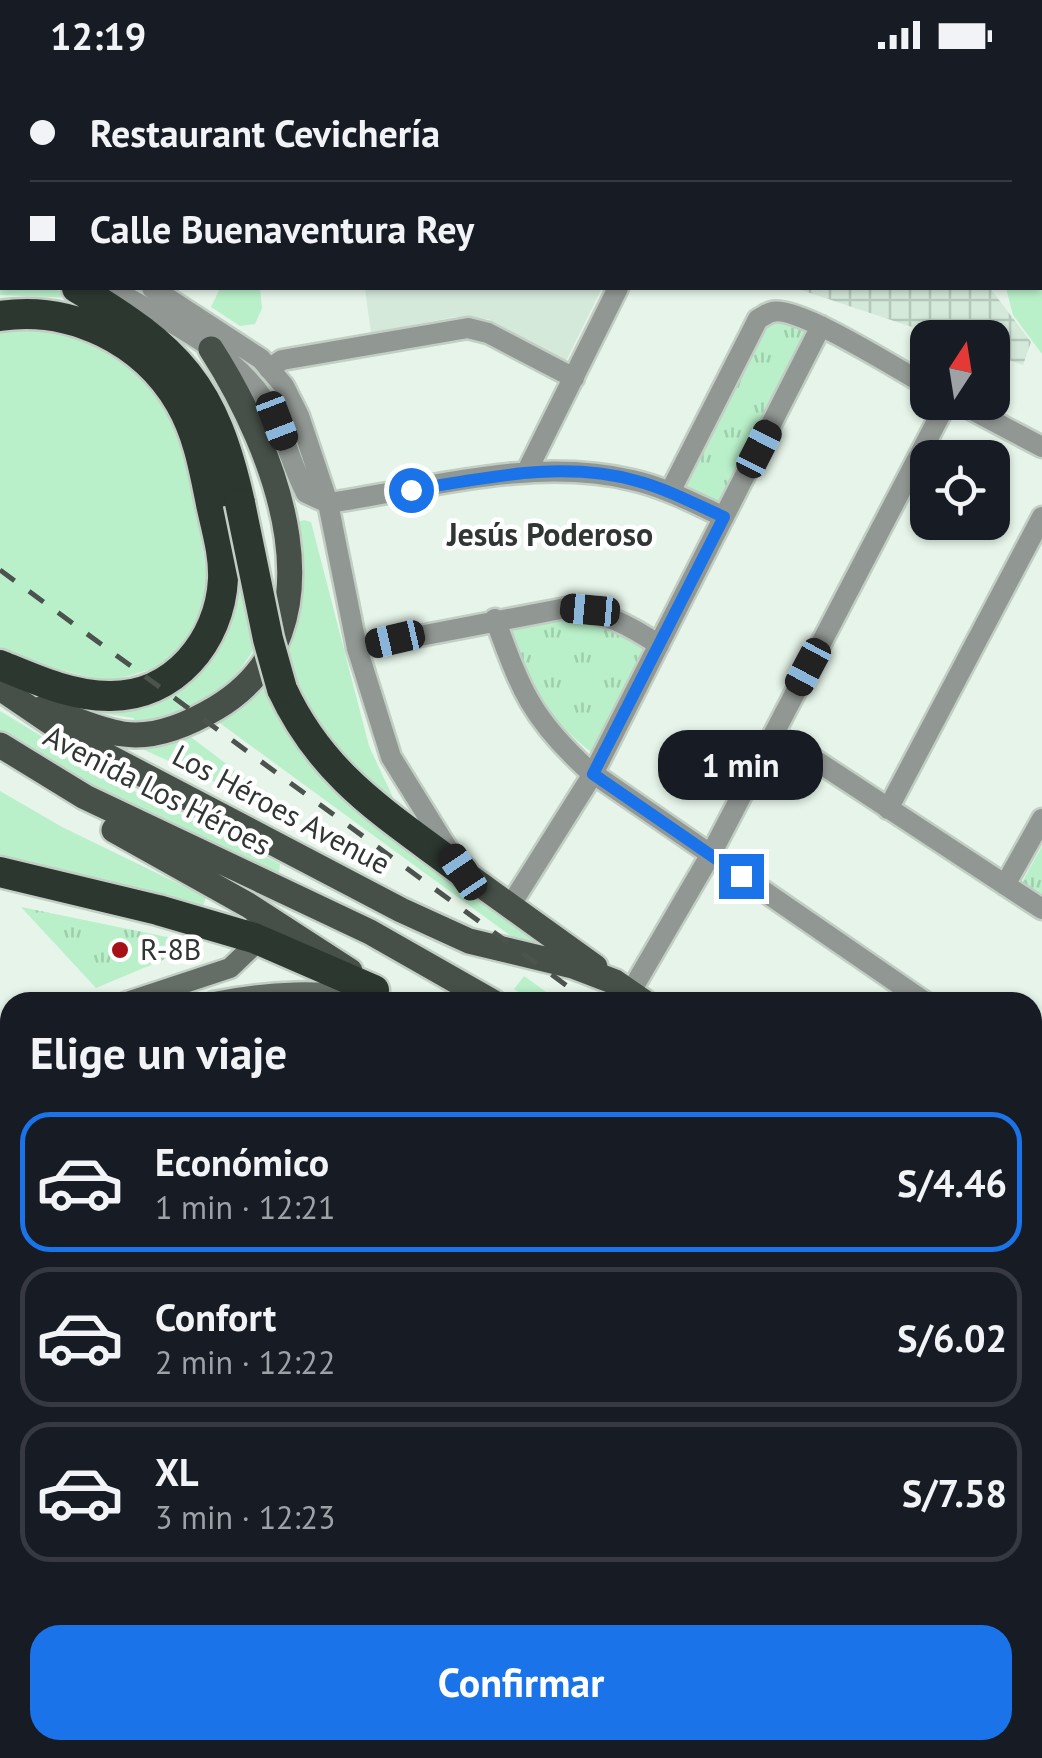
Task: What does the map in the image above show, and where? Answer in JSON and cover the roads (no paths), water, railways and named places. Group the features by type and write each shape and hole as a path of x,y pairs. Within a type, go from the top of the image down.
{"highway":[{"path":"80,290 150,335 188,372 210,406 225,440 282,689 306,736 331,767 374,805 463,872"},
{"path":"0,316 43,314 86,324 125,344 164,380 180,404 202,456 223,576 216,614 200,649 186,667 141,692 113,697 86,695 0,665"},
{"path":"0,872 254,938 368,992"}],"main road":[{"path":"7,693 123,734 144,734 168,731 212,710 237,694 263,667 284,625 291,591 291,554 256,432 234,384 212,349"},
{"name":"Avenida Los Héroes","path":"7,693 75,739 402,910 468,940 573,966 630,992"},
{"name":"Avenida Los Héroes","path":"0,745 162,836 370,932 475,992"},
{"path":"30,765 50,796 248,905 328,955 374,992"},
{"path":"463,872 630,992"},
{"path":"157,992 230,968 242,959 254,938 248,905"}],"street":[{"path":"114,290 212,349 247,379 264,399 306,492 328,503 526,472 612,475 670,492 724,517"},
{"path":"155,290 241,344 284,386 299,416 328,503 357,648 391,757 463,872"},
{"path":"526,472 617,290"},
{"path":"670,492 758,319 772,312 784,312 821,326 910,376"},
{"path":"510,906 593,774 821,326"},
{"path":"269,369 282,360 468,328 488,333 574,378"},
{"path":"630,992 711,854 938,420"},
{"path":"991,420 1042,447"},
{"path":"888,809 1042,518"},
{"path":"357,648 566,608 590,610 630,626 659,645"},
{"path":"496,620 528,702 552,734 593,774 911,992"},
{"path":"774,733 1042,909"},
{"path":"1005,886 1042,819"}],"railway":[{"path":"0,570 575,992"}],"place":[{"name":"R-8B","path":"120,950"}],"district":[{"name":"Jesús Poderoso","path":"550,535"}]}
